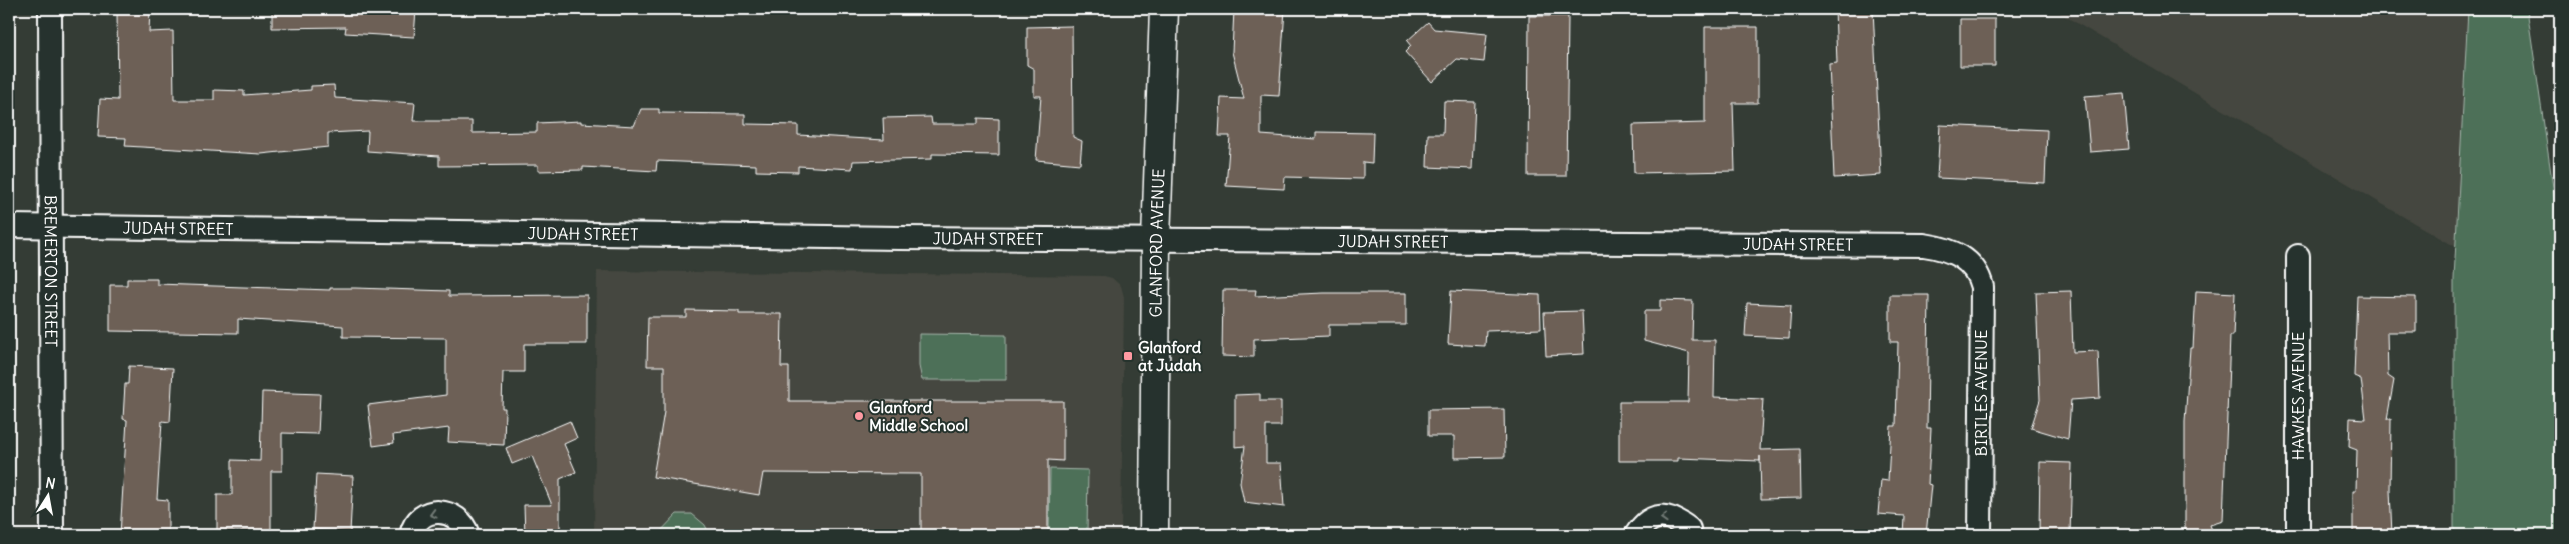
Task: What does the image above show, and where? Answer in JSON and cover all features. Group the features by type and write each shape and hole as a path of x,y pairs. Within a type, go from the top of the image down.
{"main road":[{"name":"GLANFORD AVENUE","path":"1154,535 1156,240 1164,9"}],"street":[{"name":"BREMERTON STREET","path":"50,9 52,535"},
{"name":"JUDAH STREET","path":"9,226 425,233 1924,245 1945,248 1963,258"},
{"name":"HAWKES AVENUE","path":"2298,256 2298,535"},
{"name":"BIRTLES AVENUE","path":"1963,258 1976,269 1982,286 1980,535"},
{"path":"412,535 417,522 427,514 440,511 452,514 462,522 468,535"},
{"path":"1636,535 1642,525 1656,518 1673,517 1689,529 1690,535"}],"shaded area":[{"path":"2053,9 2468,9 2456,247 2414,223"},
{"name":"Glanford Middle School","path":"597,271 1104,276 1112,278 1121,286 1124,297 1121,535 594,535"}],"green space":[{"path":"2468,9 2527,9 2560,235 2560,535 2454,535 2454,279"},
{"path":"919,334 1006,335 1006,380 922,380 919,366"},
{"path":"1050,469 1088,470 1087,533 1049,532"},
{"path":"677,514 692,514 705,525 710,535 657,535"}],"building":[{"path":"117,9 150,9 149,32 173,31 174,100 214,100 214,90 244,91 244,95 311,90 311,86 334,85 335,98 415,103 413,121 472,121 472,133 537,132 537,123 581,121 581,123 634,126 641,109 659,109 659,113 745,114 745,124 798,125 798,135 884,140 883,118 931,117 932,124 978,124 978,118 999,119 999,155 932,154 932,159 853,161 852,169 798,166 798,172 756,171 756,165 657,161 656,171 583,167 583,170 538,171 538,165 439,166 439,156 367,151 368,131 328,133 328,147 261,154 125,146 126,138 98,137 100,99 118,100"},
{"path":"272,9 416,9 414,37 345,33 346,27 272,28"},
{"path":"1234,9 1285,9 1279,96 1261,95 1261,135 1316,139 1316,132 1373,133 1372,163 1363,162 1363,179 1285,177 1284,189 1226,186 1230,136 1219,136 1221,98 1244,99 1232,52"},
{"path":"1835,9 1873,9 1881,175 1834,178 1829,64 1837,63"},
{"path":"1529,16 1568,16 1566,176 1528,176"},
{"path":"1960,19 1995,19 1995,66 1960,66"},
{"path":"1428,22 1434,29 1487,34 1484,62 1457,59 1432,82 1405,52 1411,46 1407,41"},
{"path":"1072,26 1073,137 1082,141 1080,164 1036,160 1041,96 1034,96 1034,69 1027,65 1027,27"},
{"path":"1705,27 1758,27 1758,103 1733,103 1735,171 1634,173 1633,125 1705,123"},
{"path":"2124,93 2129,149 2090,152 2085,96"},
{"path":"1444,101 1475,102 1472,169 1427,167 1428,134 1443,134"},
{"path":"1940,125 2047,130 2045,183 1937,178"},
{"path":"127,279 157,279 157,284 330,290 330,288 355,288 449,291 449,296 587,295 587,344 524,344 524,372 503,372 502,408 505,408 504,445 448,442 449,428 393,435 394,443 373,446 368,405 446,395 446,338 343,337 343,326 238,319 238,333 110,331 110,285 127,285"},
{"path":"1223,290 1256,290 1255,296 1324,293 1406,293 1406,325 1329,325 1329,336 1254,339 1254,357 1222,356"},
{"path":"1451,291 1540,295 1541,329 1486,331 1485,346 1448,344"},
{"path":"2071,291 2073,352 2098,351 2100,398 2071,400 2068,439 2031,428 2040,400 2036,292"},
{"path":"2196,291 2235,293 2233,336 2230,336 2223,521 2210,525 2214,535 2185,535 2185,422 2190,348 2193,348"},
{"path":"1890,295 1929,295 1927,428 1931,428 1928,484 1931,485 1926,535 1903,535 1904,516 1878,514 1881,480 1888,481 1891,426 1896,426 1898,342 1890,342"},
{"path":"2357,296 2416,297 2416,332 2387,332 2388,376 2394,380 2387,419 2391,419 2390,490 2392,535 2353,535 2353,491 2356,491 2357,450 2349,447 2350,418 2366,419 2361,379 2354,376"},
{"path":"1660,300 1693,301 1692,340 1715,340 1714,397 1763,399 1760,450 1800,449 1801,498 1761,499 1760,456 1760,461 1678,458 1678,461 1619,461 1619,402 1688,402 1689,353 1644,341 1644,311 1660,311"},
{"path":"1747,303 1791,305 1789,338 1745,336"},
{"path":"686,310 739,311 739,314 782,314 781,367 789,367 789,401 1063,401 1063,461 1048,460 1048,535 921,535 921,474 763,473 759,495 653,477 664,412 664,366 647,366 648,317 686,317"},
{"path":"1582,311 1584,354 1546,356 1544,312"},
{"path":"129,366 173,368 170,422 162,421 157,499 168,500 168,535 120,535 127,420 123,419 125,384 128,384"},
{"path":"262,392 320,394 318,434 282,433 282,471 271,471 271,531 217,531 217,495 232,495 232,460 260,461"},
{"path":"1260,394 1260,401 1281,401 1281,426 1266,426 1266,463 1281,463 1284,507 1244,502 1240,483 1245,446 1235,447 1235,395"},
{"path":"1504,409 1505,457 1454,458 1454,436 1428,436 1428,410"},
{"path":"570,421 577,438 564,444 576,472 560,479 560,535 525,535 524,505 552,505 532,456 512,464 506,448"},
{"path":"2040,462 2072,463 2070,535 2039,535"},
{"path":"316,474 353,476 350,532 313,529"}],"place":[{"name":"Glanford at Judah","path":"1128,356"},
{"name":"Glanford Middle School","path":"859,416"}]}
